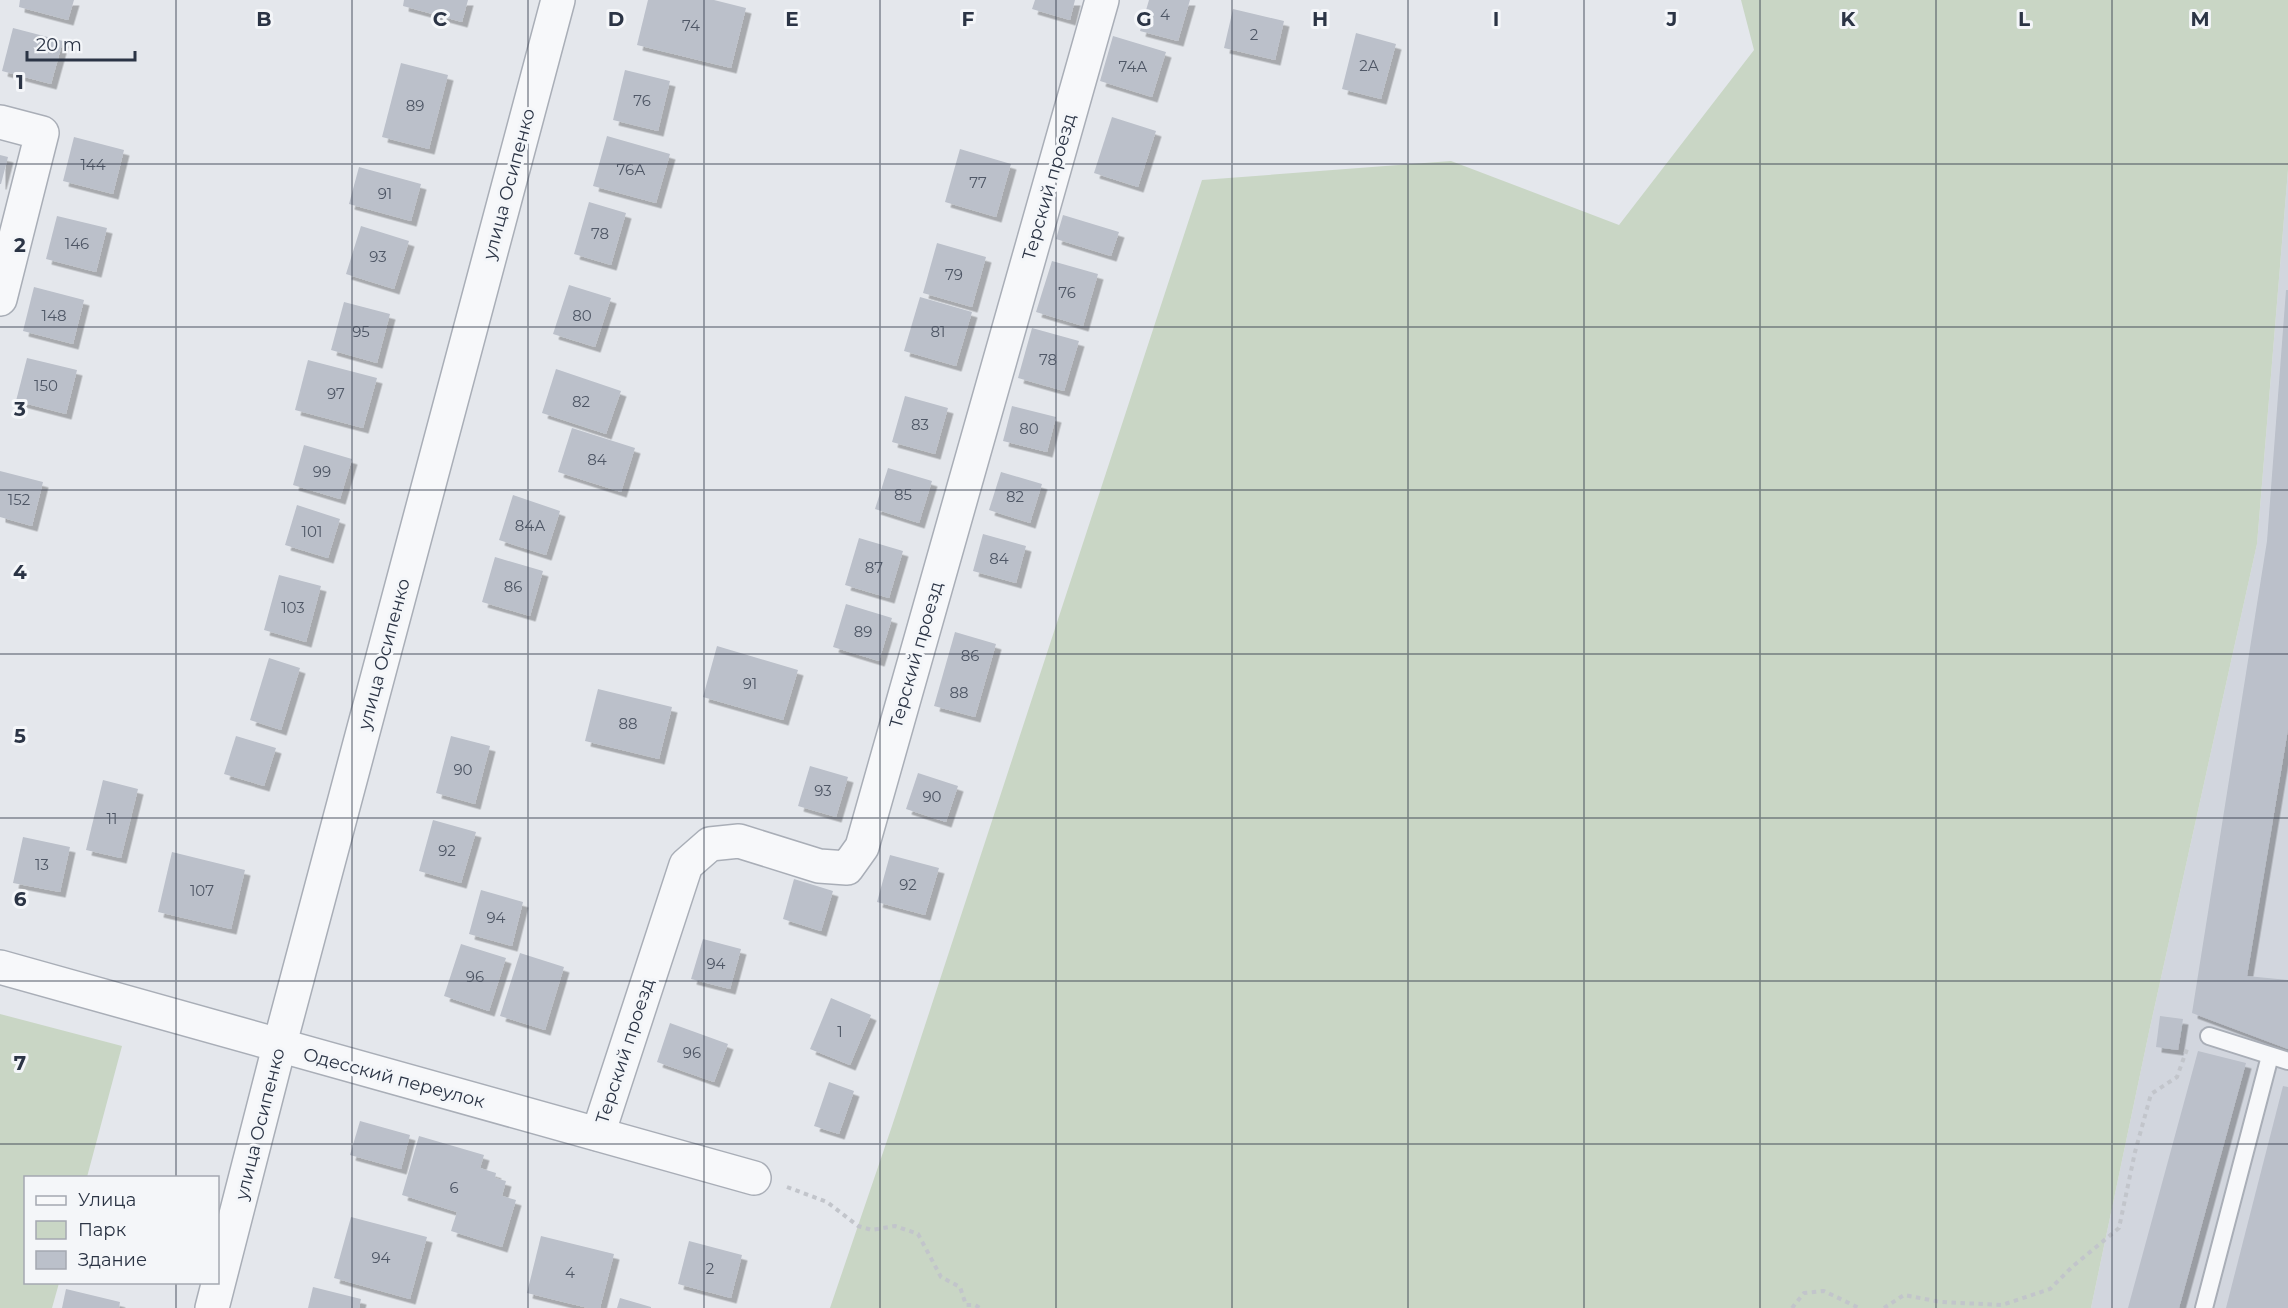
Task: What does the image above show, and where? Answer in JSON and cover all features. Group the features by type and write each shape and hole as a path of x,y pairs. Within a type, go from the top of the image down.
{"street":[{"name":"улица Осипенко","path":"219,1281 279,1047 558,0"},
{"name":"Терский проезд","path":"598,1134 686,865 710,844 739,841 819,866 847,868 862,847 1102,0"},
{"path":"0,122 42,133 0,299"},
{"name":"Одесский переулок","path":"0,967 279,1047 754,1178"},
{"name":"улица Осипенко","path":"212,1308 218,1284"}],"lane":[{"path":"2209,1036 2288,1061"},
{"path":"2204,1308 2270,1056"}],"path":[{"path":"1884,1308 1904,1295 1941,1302 2002,1305 2050,1289 2072,1267 2119,1228 2135,1152 2151,1094 2177,1077 2191,1038 2209,1036"},
{"path":"794,1189 827,1202 858,1226 872,1230 895,1226 918,1234 941,1276 960,1287 966,1305 975,1305 980,1308"},
{"path":"1792,1308 1803,1293 1824,1291 1859,1308"}],"shaded area":[{"path":"2288,170 2288,1308 2091,1308 2149,1032 2257,544"}],"green space":[{"path":"1741,0 2288,0 2288,170 2257,544 2149,1032 2091,1308 830,1308 892,1126 1202,180 1451,161 1619,225 1754,50"},
{"path":"0,1014 122,1046 87,1176 24,1176 24,1284 59,1284 52,1308 0,1308"}],"building":[{"path":"20,0 74,0 68,20 19,7"},
{"path":"404,0 468,0 462,22 403,6"},
{"path":"648,0 714,0 746,8 731,68 637,45"},
{"path":"1035,0 1075,0 1070,20 1032,9"},
{"path":"1149,0 1190,0 1178,41 1140,31"},
{"path":"1233,9 1284,21 1275,60 1224,48"},
{"path":"13,28 63,41 51,84 2,71"},
{"path":"1356,33 1396,44 1381,99 1342,89"},
{"path":"1113,36 1166,52 1152,97 1100,81"},
{"path":"401,63 448,75 429,149 382,137"},
{"path":"625,70 670,81 658,131 613,120"},
{"path":"1112,117 1156,131 1138,187 1094,173"},
{"path":"607,136 670,154 656,203 593,186"},
{"path":"74,137 124,150 113,194 63,181"},
{"path":"960,149 1011,164 996,217 945,202"},
{"path":"0,155 8,157 1,184 0,184"},
{"path":"359,167 421,184 411,221 349,204"},
{"path":"589,202 626,213 611,265 574,254"},
{"path":"1063,215 1119,232 1111,256 1056,239"},
{"path":"57,216 107,228 96,272 46,259"},
{"path":"361,226 409,241 394,289 346,274"},
{"path":"937,243 986,257 972,307 923,293"},
{"path":"1052,261 1098,274 1083,326 1036,312"},
{"path":"569,285 611,298 595,347 553,334"},
{"path":"34,287 84,300 73,344 23,331"},
{"path":"2286,290 2288,290 2288,729 2247,976 2288,980 2288,1049 2192,1013 2267,541"},
{"path":"920,297 972,312 956,366 904,351"},
{"path":"344,302 390,314 377,363 331,350"},
{"path":"1032,328 1079,341 1064,391 1018,378"},
{"path":"27,358 77,370 66,414 16,401"},
{"path":"308,360 377,378 363,428 295,410"},
{"path":"556,369 621,391 606,434 542,413"},
{"path":"905,396 948,408 935,454 892,442"},
{"path":"1012,406 1056,417 1047,452 1003,441"},
{"path":"572,428 635,448 621,492 558,472"},
{"path":"304,445 352,459 340,499 293,485"},
{"path":"888,468 932,481 919,523 875,509"},
{"path":"0,471 43,482 32,526 0,517"},
{"path":"1001,472 1042,484 1030,523 989,510"},
{"path":"513,495 560,511 546,555 499,540"},
{"path":"297,505 340,519 328,558 285,545"},
{"path":"983,534 1026,546 1016,583 973,571"},
{"path":"859,538 903,551 889,598 845,585"},
{"path":"495,557 543,571 530,616 482,602"},
{"path":"279,575 321,586 306,642 264,630"},
{"path":"846,604 892,618 879,661 833,647"},
{"path":"955,632 996,644 975,717 934,706"},
{"path":"717,646 798,670 783,720 703,697"},
{"path":"269,658 300,668 281,730 250,720"},
{"path":"598,689 672,707 659,759 585,741"},
{"path":"236,736 276,748 264,786 224,774"},
{"path":"451,736 490,746 475,804 436,793"},
{"path":"810,766 848,777 836,817 798,806"},
{"path":"918,773 958,786 946,822 906,809"},
{"path":"103,780 138,789 121,858 86,850"},
{"path":"433,820 476,832 461,883 419,871"},
{"path":"23,837 70,847 60,892 13,883"},
{"path":"172,852 245,870 231,929 158,912"},
{"path":"890,855 939,868 925,915 877,902"},
{"path":"794,879 833,891 821,931 783,919"},
{"path":"481,890 523,902 512,946 469,934"},
{"path":"703,939 741,949 730,989 691,979"},
{"path":"461,944 506,958 489,1011 444,996"},
{"path":"520,953 564,967 545,1030 500,1016"},
{"path":"831,998 871,1015 850,1065 810,1049"},
{"path":"2160,1016 2183,1019 2178,1050 2156,1047"},
{"path":"670,1023 728,1044 714,1082 657,1062"},
{"path":"2198,1051 2246,1063 2179,1308 2128,1308"},
{"path":"829,1082 854,1091 839,1134 814,1126"},
{"path":"2283,1086 2288,1087 2288,1308 2226,1308"},
{"path":"360,1121 410,1135 401,1169 350,1155"},
{"path":"419,1136 484,1155 480,1168 496,1173 495,1178 506,1181 502,1196 516,1200 502,1247 451,1231 457,1212 402,1195"},
{"path":"351,1217 427,1237 410,1299 334,1278"},
{"path":"541,1236 614,1254 600,1308 588,1308 527,1293"},
{"path":"689,1241 742,1255 731,1298 678,1284"},
{"path":"313,1287 361,1299 359,1308 308,1308"},
{"path":"66,1289 120,1302 119,1308 62,1308"},
{"path":"620,1298 651,1307 651,1308 617,1308"}]}
